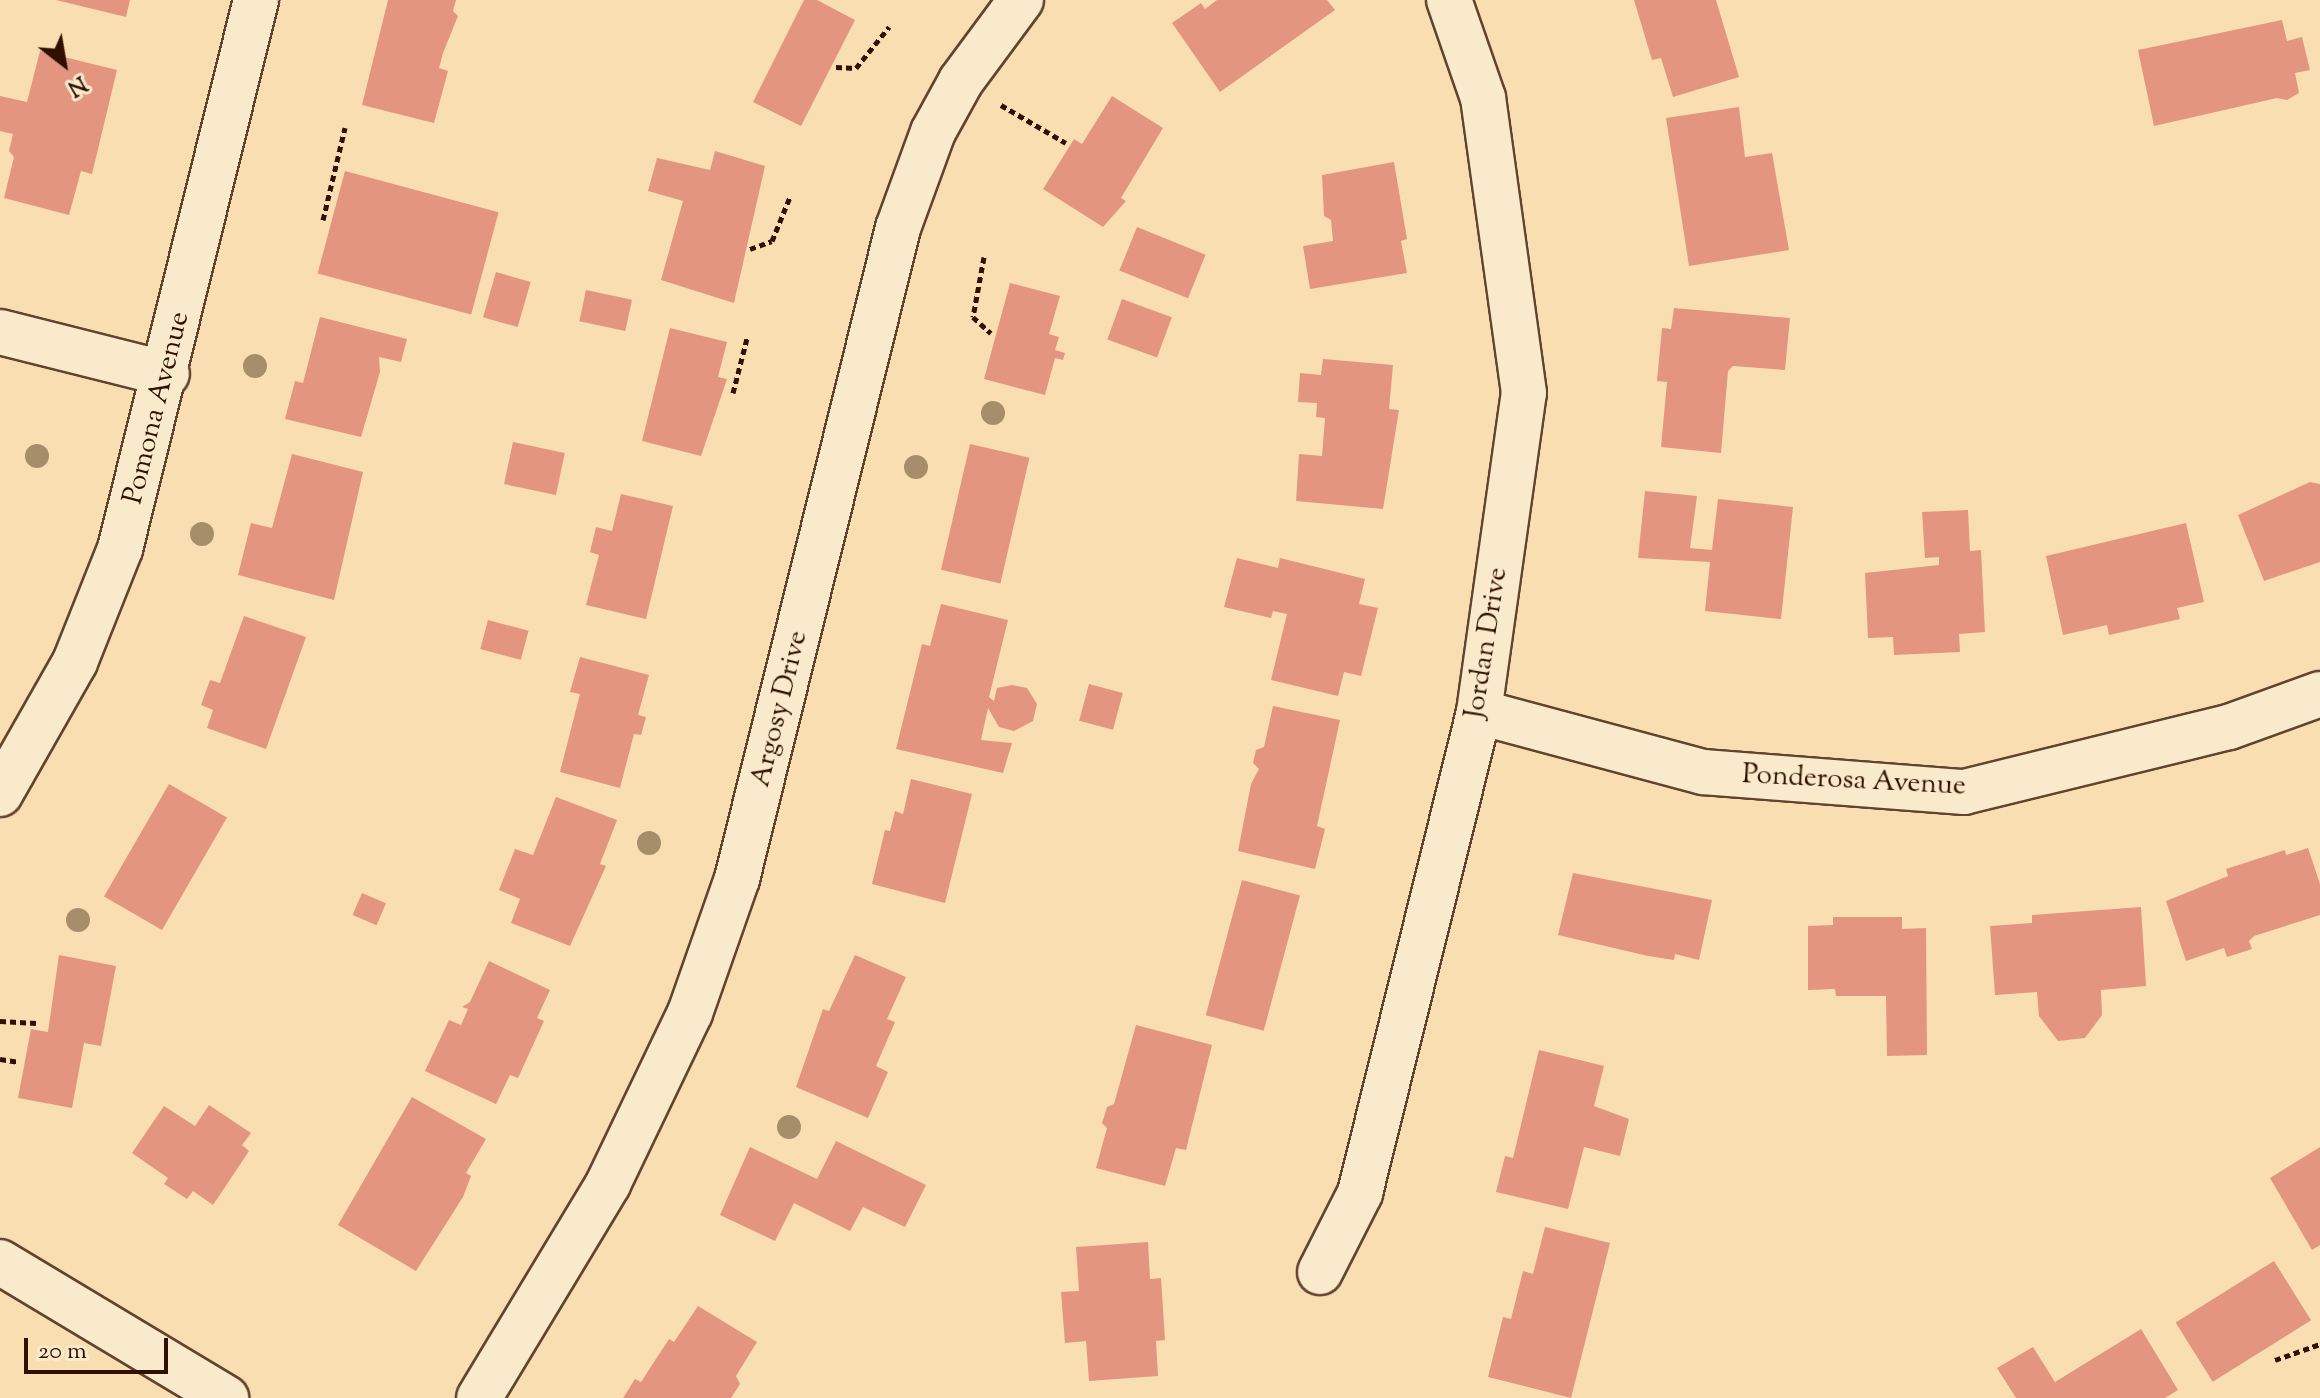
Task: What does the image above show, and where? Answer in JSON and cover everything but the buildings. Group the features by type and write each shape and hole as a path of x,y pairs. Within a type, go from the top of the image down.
{"street":[{"name":"Pomona Avenue","path":"0,794 75,662 107,590 167,374 256,0"},
{"name":"Argosy Drive","path":"479,1398 625,1152 670,1059 723,923 896,233 933,132 961,81 1021,0"},
{"name":"Jordan Drive","path":"1320,1272 1360,1193 1479,712 1524,393 1483,98 1449,0"},
{"path":"0,332 167,374"},
{"name":"Ponderosa Avenue","path":"1479,712 1703,772 1964,792 2229,727 2320,694"},
{"path":"0,1262 226,1398"}],"path":[{"path":"836,67 856,68 889,27"},
{"path":"961,81 1066,143"},
{"path":"323,220 345,128"},
{"path":"750,249 772,241 790,197"},
{"path":"984,257 973,317 991,333"},
{"path":"733,393 747,338"},
{"path":"0,1021 36,1023"},
{"path":"0,1059 18,1062"},
{"path":"2275,1360 2320,1344"}]}
